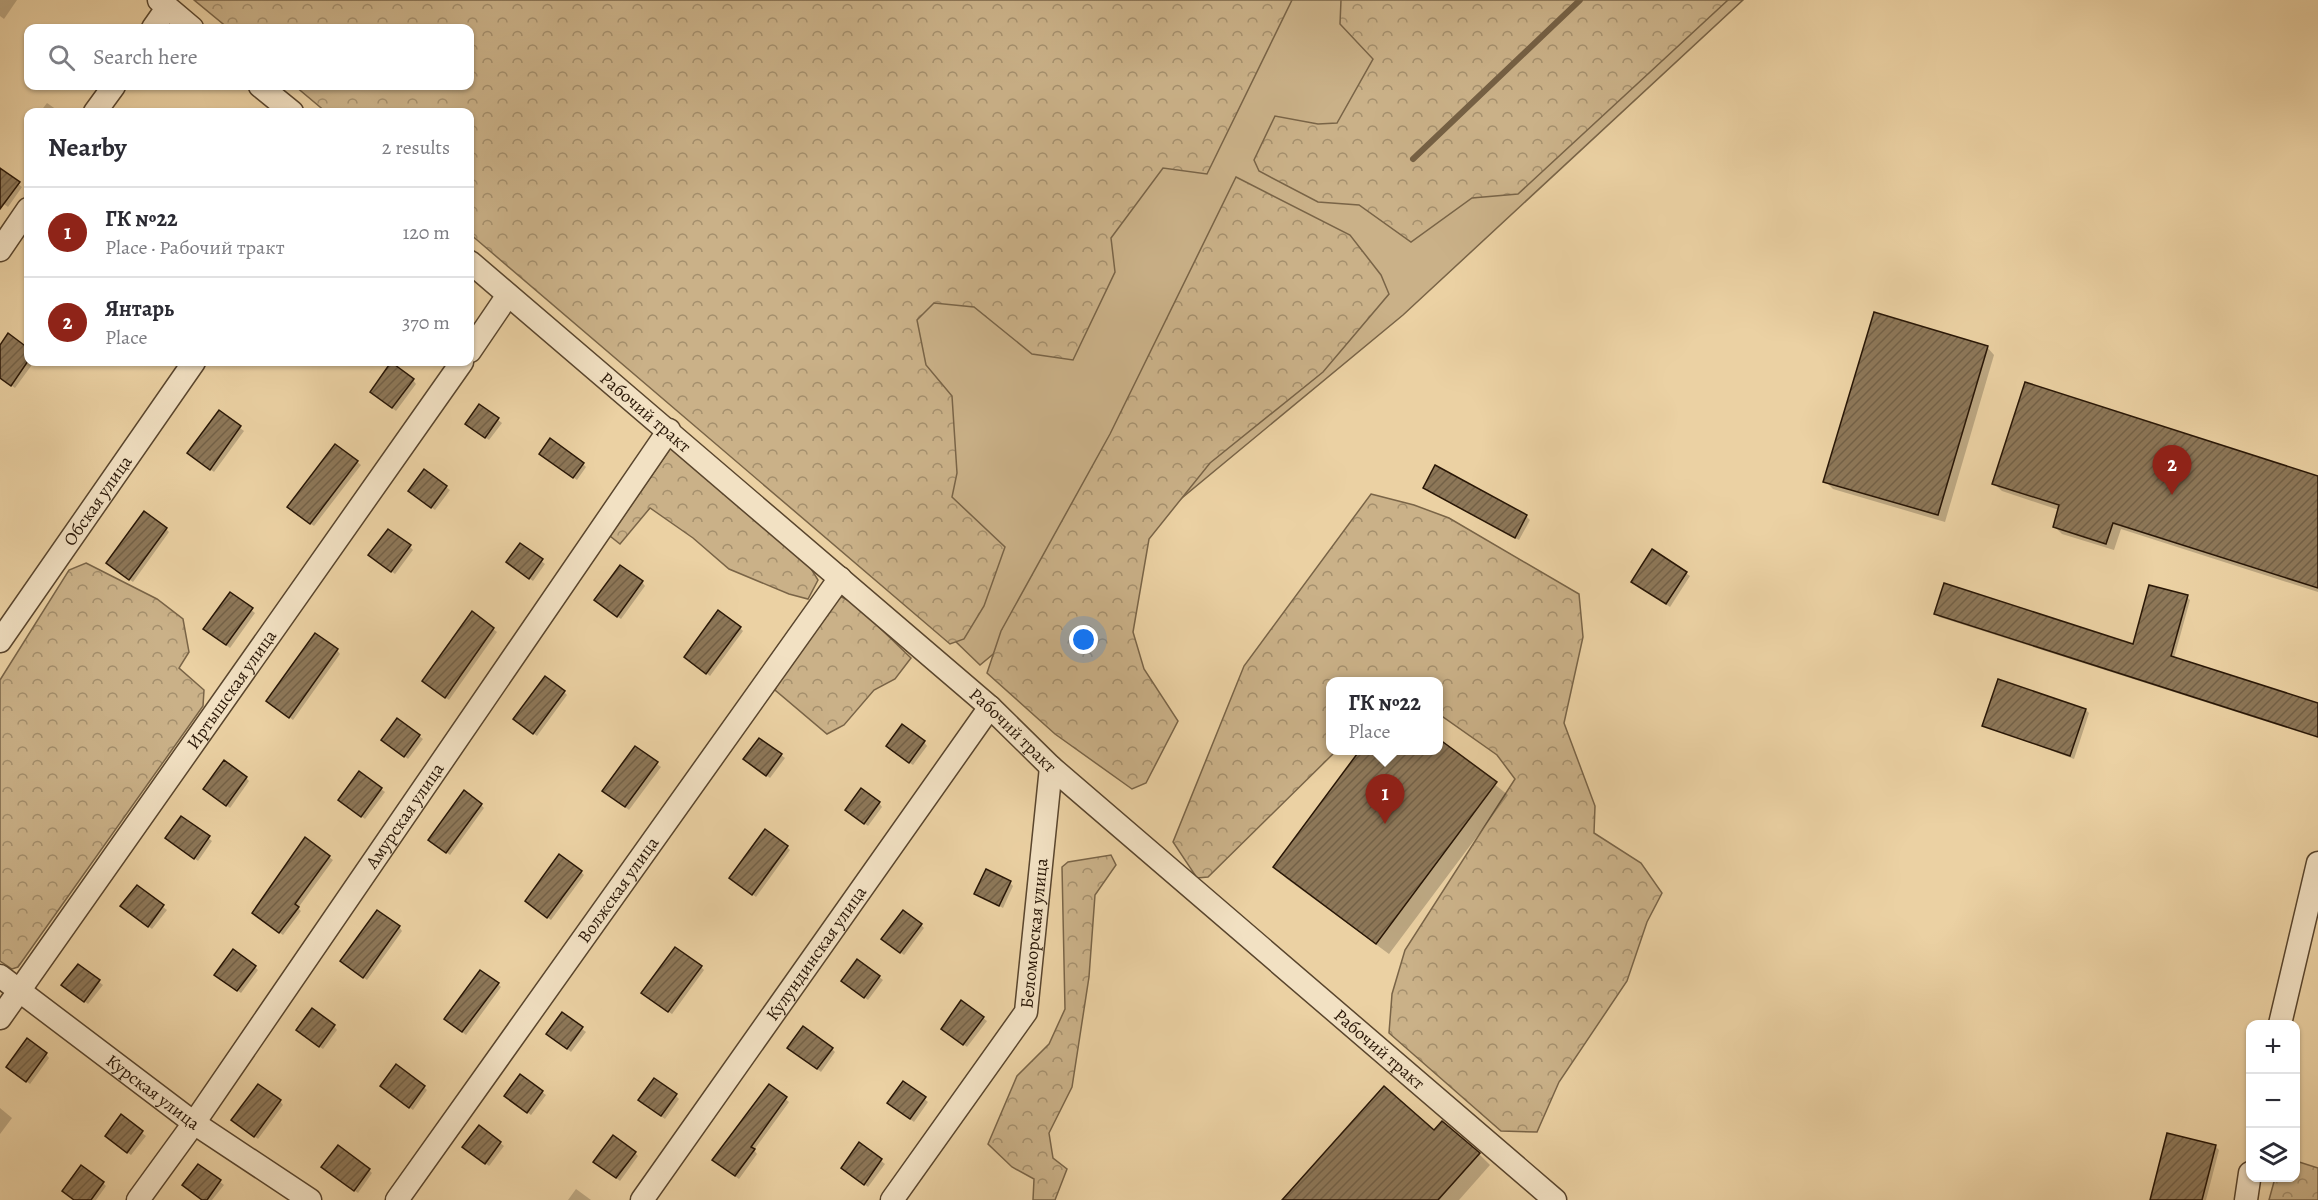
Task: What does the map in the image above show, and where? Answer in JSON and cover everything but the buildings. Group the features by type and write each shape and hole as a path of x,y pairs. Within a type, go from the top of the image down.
{"street":[{"path":"155,24 163,4 187,24"},
{"path":"98,108 111,90"},
{"path":"265,90 287,108"},
{"path":"0,250 24,215"},
{"name":"Рабочий тракт","path":"474,266 669,430 990,707 1050,767 1556,1200"},
{"path":"474,345 508,296"},
{"name":"Обская улица","path":"0,641 191,366"},
{"name":"Иртышская улица","path":"0,1018 459,366"},
{"name":"Амурская улица","path":"138,1200 194,1123 669,430"},
{"name":"Волжская улица","path":"397,1200 840,578"},
{"name":"Кулундинская улица","path":"642,1200 990,707"},
{"name":"Беломорская улица","path":"892,1200 1026,1012 1050,767"},
{"path":"2281,1020 2318,863"},
{"name":"Курская улица","path":"0,976 194,1123 310,1200"},
{"path":"2246,1200 2249,1182"}],"green space":[{"path":"194,0 1292,0 1207,174 1163,168 1111,238 1115,272 1073,360 1032,354 974,307 934,303 917,320 926,365 952,396 957,473 952,497 1005,547 984,606 964,639 950,644 474,237 474,108 321,108 300,90 474,90 474,24 223,24"},
{"path":"288,0 1743,0 1403,315 980,665 474,178 474,108 470,108 470,90 474,90 474,24 444,24"},
{"path":"1341,0 1728,0 1518,194 1472,198 1411,242 1359,205 1318,202 1259,171 1254,160 1275,116 1318,124 1337,123 1373,59 1340,24"},
{"path":"1236,177 1350,235 1381,275 1389,294 1323,372 1210,463 1149,539 1133,632 1144,669 1178,721 1146,783 1132,789 1055,734 987,673 1001,631 1110,434"},
{"path":"676,448 810,567 818,580 808,599 789,594 729,569 693,538 650,508 620,544 610,536 670,449"},
{"path":"1371,494 1414,505 1449,518 1579,594 1583,637 1564,723 1595,806 1594,833 1641,863 1662,893 1647,922 1627,981 1559,1082 1537,1132 1501,1131 1389,1033 1392,994 1405,950 1515,779 1497,755 1443,717 1443,677 1326,677 1326,755 1332,755 1208,877 1197,878 1173,842 1244,666"},
{"path":"86,563 157,599 183,619 189,652 179,668 204,690 203,706 18,967 12,969 0,961 0,680 69,570"},
{"path":"839,596 853,602 911,658 895,679 874,690 844,725 827,734 775,690"},
{"path":"1111,855 1116,865 1095,895 1089,977 1072,1087 1049,1133 1053,1158 1067,1169 1055,1200 1033,1200 1034,1179 1012,1167 988,1144 1017,1076 1049,1044 1065,1009 1062,867 1068,862"},
{"path":"2300,1162 2318,1168 2318,1200 2269,1200 2274,1182 2300,1182"}],"waterway":[{"path":"1413,159 1580,0"}],"place":[{"name":"Янтарь","path":"2172,495"},
{"name":"ГК №22","path":"1385,824"}]}
